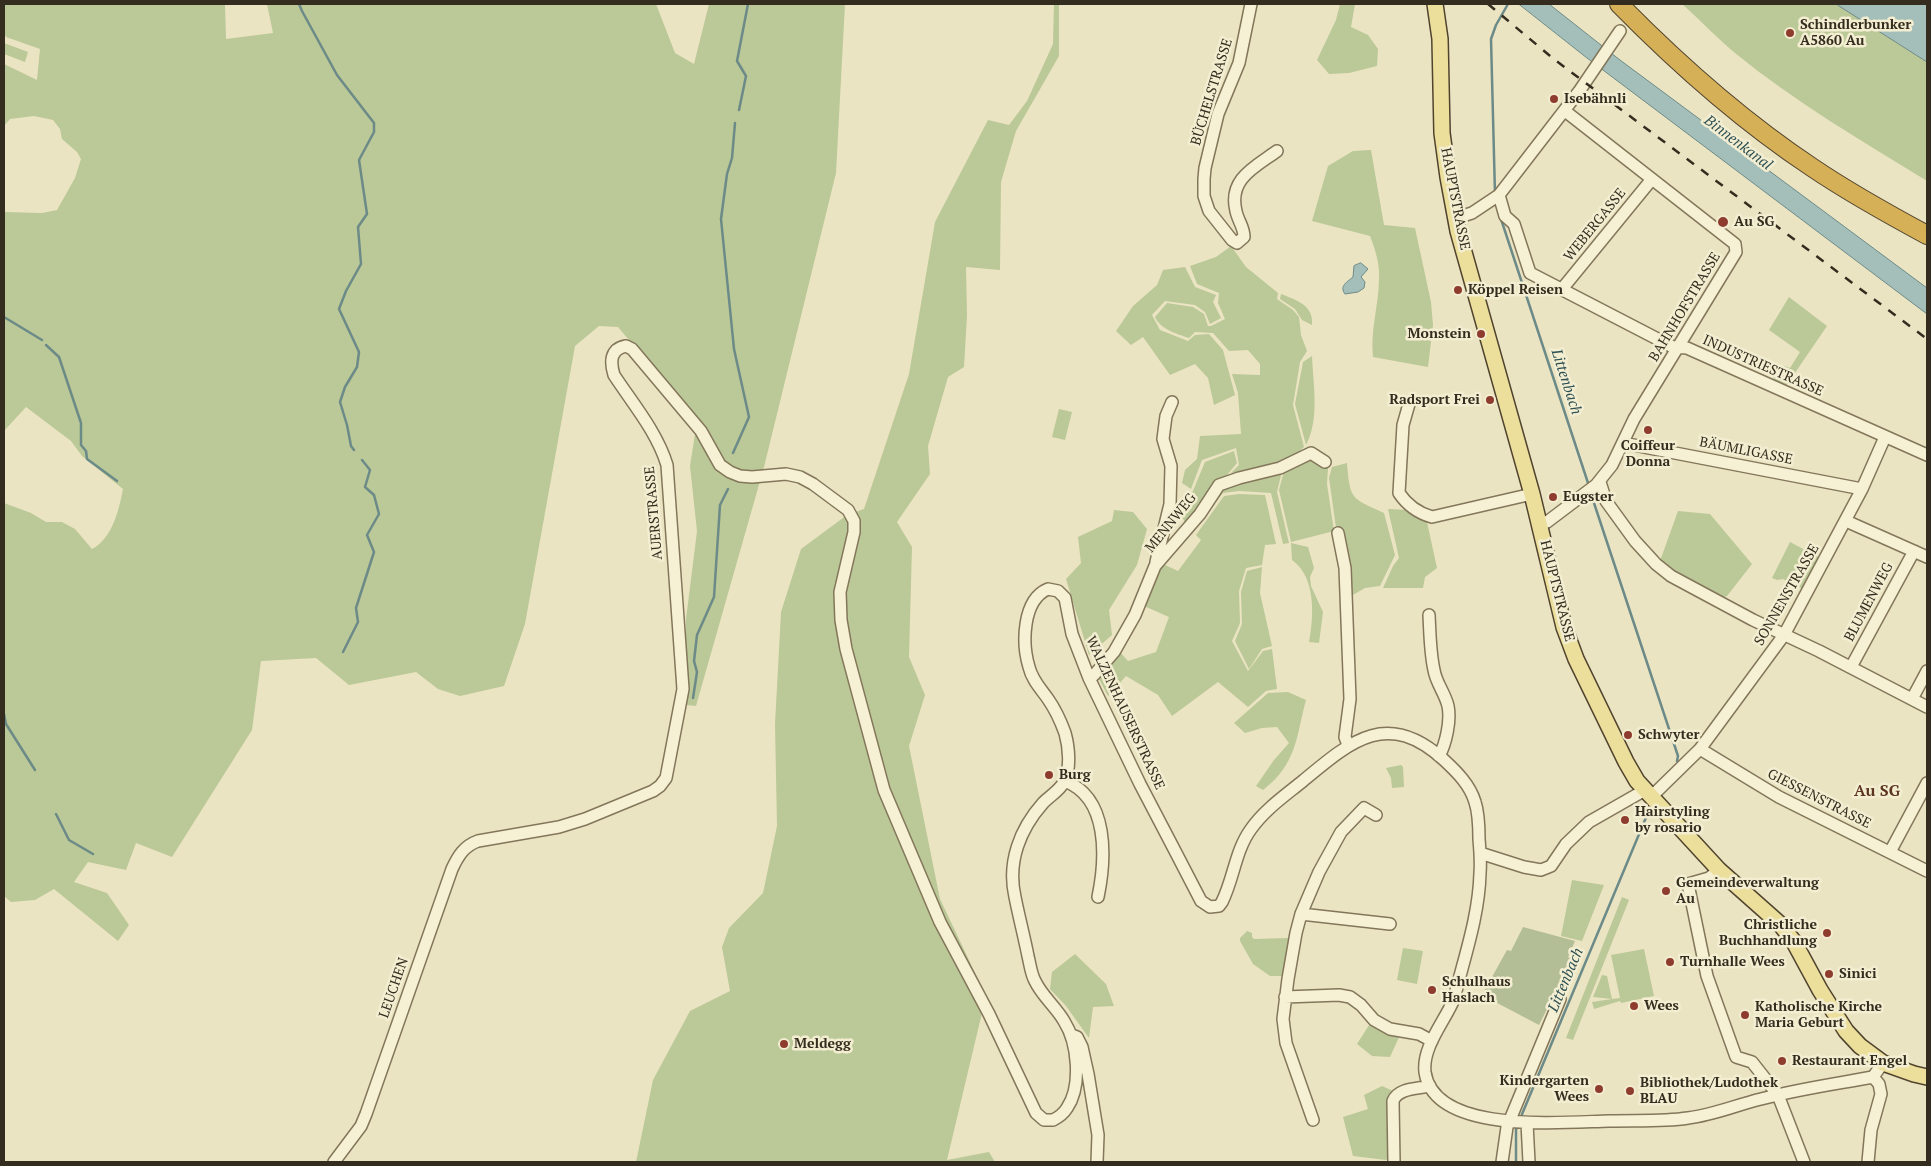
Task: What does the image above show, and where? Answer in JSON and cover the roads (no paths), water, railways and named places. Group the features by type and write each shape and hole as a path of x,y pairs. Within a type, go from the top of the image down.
{"highway":[{"path":"1619,4 1724,102 1774,140 1812,168 1860,198 1927,235"},
{"path":"1635,4 1696,62 1782,132 1861,184 1927,223"}],"main road":[{"name":"HAUPTSTRASSE","path":"1435,4 1440,39 1442,133 1456,218 1540,524 1564,627 1576,659 1637,781 1719,870 1781,924 1794,942 1831,1009 1846,1031 1860,1046 1884,1063 1927,1077"}],"street":[{"name":"BÜCHELSTRASSE","path":"1251,4 1239,63 1218,114 1205,168 1204,180 1204,196 1209,211 1236,243 1244,237 1244,231 1235,204 1239,182 1244,174 1277,152"},
{"path":"1456,218 1472,213 1495,198 1565,111 1618,34"},
{"name":"BAHNHOFSTRASSE","path":"1540,524 1547,522 1598,484 1612,465 1634,419 1736,252 1735,244 1565,111"},
{"name":"WEBERGASSE","path":"1562,289 1652,179"},
{"name":"INDUSTRIESTRASSE","path":"1495,198 1505,216 1514,224 1530,273 1673,347 1687,348 1927,456"},
{"name":"AUERSTRASSE","path":"494,838 559,827 585,819 653,791 666,778 683,689 667,466 662,448 614,374 611,364 613,354 621,347 626,346 632,349 701,430 720,465 740,476 752,477 786,474 800,477 813,484 848,510 854,521 854,532 840,592 840,620 884,790 940,922 989,1014 1036,1113 1044,1120 1053,1120 1062,1114 1068,1107 1074,1092 1077,1076 1076,1060 1070,1035"},
{"path":"1155,566 1170,504 1171,466 1164,439 1166,416 1172,402"},
{"path":"1409,404 1403,425 1399,493 1405,502 1423,514 1432,517 1532,494"},
{"name":"SONNENSTRASSE","path":"1480,853 1540,870 1551,866 1566,844 1590,822 1648,794 1700,749 1784,635 1846,521 1885,437"},
{"name":"BÄUMLIGASSE","path":"1623,443 1862,489"},
{"name":"MENNWEG","path":"1089,678 1094,675 1114,652 1135,615 1155,566 1200,514 1219,485 1280,468 1311,453 1325,462"},
{"path":"1598,484 1606,501 1634,541 1656,564 1671,576 1927,707"},
{"path":"1846,521 1927,557"},
{"path":"1338,533 1345,568 1350,699 1344,737 1348,745"},
{"name":"BLUMENWEG","path":"1851,668 1914,551"},
{"name":"WALZENHAUSERSTRASSE","path":"1065,781 1068,773 1065,735 1058,717 1037,685 1029,668 1026,649 1028,613 1036,598 1044,591 1053,589 1065,598 1072,634 1089,678 1140,784 1201,901 1210,907 1219,906 1222,902 1241,846 1256,822 1269,809 1348,745 1377,734 1392,733 1417,740 1439,756 1457,772 1470,789 1475,802 1478,816 1480,873 1478,899 1454,999 1448,1014 1432,1041 1425,1059 1425,1072 1430,1086"},
{"path":"1429,614 1433,667 1448,707 1443,749 1439,756"},
{"path":"1912,699 1927,671"},
{"name":"GIESSENSTRASSE","path":"1700,749 1779,797 1927,871"},
{"path":"1097,1162 1098,1135 1082,1047 1077,1037 1070,1035 1065,1022 1034,980 1013,889 1013,862 1020,837 1029,820 1065,781 1076,785 1084,791 1094,806 1099,820 1103,861 1098,897"},
{"path":"1890,852 1927,783"},
{"path":"1313,1120 1286,1043 1283,1019 1296,933 1301,914 1319,872 1341,832 1364,808 1376,815"},
{"name":"LEUCHEN","path":"334,1162 361,1126 366,1114 456,860 470,844 494,838"},
{"path":"1719,870 1709,878 1688,884 1707,976 1736,1057 1752,1062 1778,1095 1804,1162"},
{"path":"1301,914 1390,924"},
{"path":"1285,997 1339,995 1350,998 1360,1004 1374,1020 1390,1028 1419,1034 1432,1041"},
{"path":"1502,1162 1504,1141 1519,1122 1560,999"},
{"path":"1394,1162 1393,1102 1395,1096 1400,1092 1430,1086 1450,1105 1462,1111 1488,1118 1519,1122 1687,1118 1718,1113 1761,1098 1873,1077 1884,1063"},
{"path":"1868,1162 1871,1130 1881,1094 1879,1084 1873,1077"},
{"path":"1519,1122 1530,1162"}],"water":[{"path":"1519,4 1549,4 1620,60 1927,288 1927,314 1587,58"},
{"path":"1837,4 1927,4 1927,62 1839,6"},
{"path":"1361,263 1368,269 1361,277 1365,282 1364,288 1358,292 1345,294 1343,286 1353,277 1354,266"}],"waterway":[{"path":"299,4 337,75 374,123 374,132 359,160 367,214 358,227 361,264 346,291 339,309 359,352 357,367 345,387 340,402 351,446 354,450"},
{"path":"739,110 746,76 737,61 748,4"},
{"name":"Littenbach","path":"1495,194 1491,39 1496,25 1508,4"},
{"path":"733,453 749,417 734,349 721,219 727,174 732,158 735,123"},
{"name":"Littenbach","path":"1500,216 1589,486"},
{"path":"4,317 42,340"},
{"path":"46,345 59,357 81,423 81,445 86,451 87,459 117,481"},
{"path":"343,652 358,622 356,608 374,552 367,535 379,514 374,495 365,487 370,470 362,460"},
{"path":"693,698 697,672 694,661 697,635 714,597 720,505 728,489"},
{"name":"Littenbach","path":"1591,494 1678,756 1677,761"},
{"path":"4,714 6,724 35,770"},
{"name":"Littenbach","path":"1520,1119 1650,808"},
{"path":"56,814 69,840 93,854"},
{"name":"Littenbach","path":"1516,1162 1516,1130 1518,1124"}],"railway":[{"path":"1488,4 1555,60 1927,339"}],"place":[{"name":"Schindlerbunker A5860 Au","path":"1790,33"},
{"name":"Isebähnli","path":"1554,99"},
{"name":"Au SG","path":"1723,222"},
{"name":"Köppel Reisen","path":"1458,290"},
{"name":"Monstein","path":"1481,334"},
{"name":"Radsport Frei","path":"1490,400"},
{"name":"Coiffeur Donna","path":"1648,430"},
{"name":"Eugster","path":"1553,497"},
{"name":"Schwyter","path":"1628,735"},
{"name":"Burg","path":"1049,775"},
{"name":"Hairstyling by rosario","path":"1625,820"},
{"name":"Gemeindeverwaltung Au","path":"1666,891"},
{"name":"Christliche Buchhandlung","path":"1827,933"},
{"name":"Turnhalle Wees","path":"1670,962"},
{"name":"Sinici","path":"1829,974"},
{"name":"Schulhaus Haslach","path":"1432,990"},
{"name":"Wees","path":"1634,1006"},
{"name":"Katholische Kirche Maria Geburt","path":"1745,1015"},
{"name":"Meldegg","path":"784,1044"},
{"name":"Restaurant Engel","path":"1782,1061"},
{"name":"Kindergarten Wees","path":"1599,1089"},
{"name":"Bibliothek/Ludothek BLAU","path":"1630,1091"}],"district":[{"name":"Au SG","path":"1877,791"}],"water label":[{"name":"Binnenkanal","path":"1738,143"}]}
